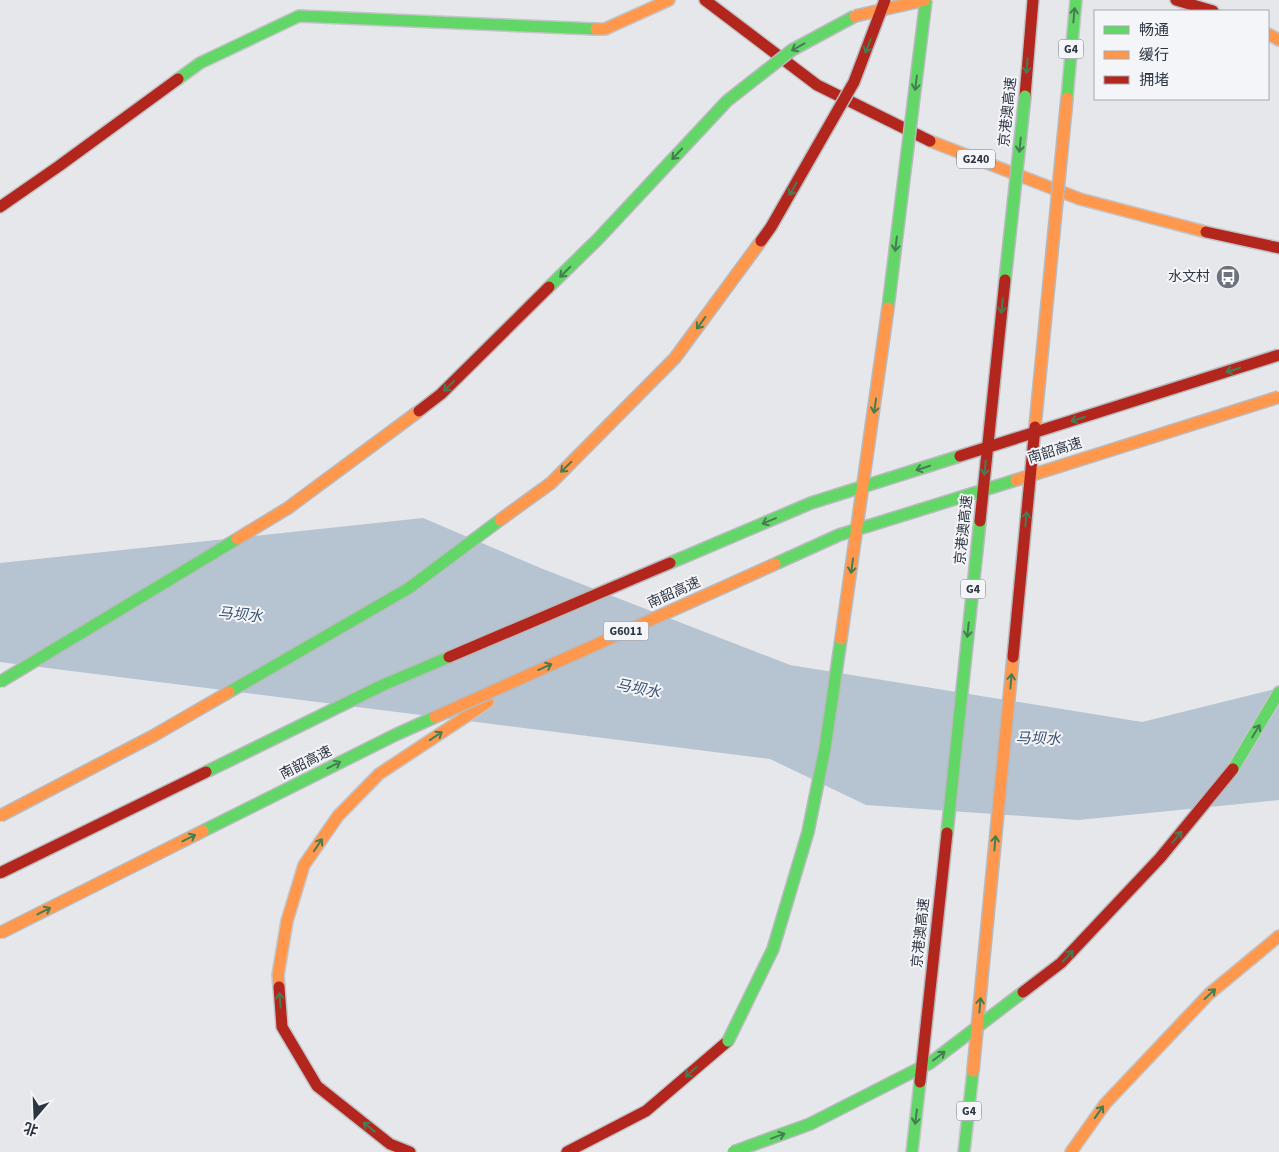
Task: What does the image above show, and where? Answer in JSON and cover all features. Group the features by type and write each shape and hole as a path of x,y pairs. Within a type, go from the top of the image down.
{"main road":[{"path":"0,207 200,64 299,16 604,29 669,0"},
{"name":"G240","path":"704,0 817,85 936,144 1080,198 1216,234 1279,248"},
{"path":"0,816 153,736 409,588 551,483 675,358 771,227 854,82 885,0"},
{"path":"0,682 288,508 441,394 598,239 727,101 792,50 854,16 925,0 884,344 826,748 808,832 773,950 728,1041 646,1111 567,1152"},
{"name":"京港澳高速","path":"912,1152 1025,96 1033,0"},
{"name":"G4","path":"964,1152 974,1070 1076,0"},
{"path":"1176,0 1210,10"},
{"name":"南韶高速","path":"0,873 384,685 811,503 1279,355"},
{"name":"南韶高速","path":"0,932 395,735 839,535 1279,397"},
{"path":"410,1152 390,1144 317,1086 282,1027 278,975 287,921 304,865 338,816 379,774 528,675"},
{"path":"732,1152 810,1124 930,1063 1061,963 1160,858 1233,769 1279,692"},
{"path":"1071,1152 1104,1104 1209,994 1279,936"}],"water":[{"name":"马坝水","path":"423,518 543,569 790,665 1142,722 1279,688 1279,800 1078,820 866,805 770,759 0,662 0,563"}],"traffic: fast":[{"path":"888,308 926,0"},
{"path":"1067,98 1076,0"},
{"path":"178,79 200,63 299,16 596,29"},
{"path":"549,287 598,239 727,101 792,50 855,16"},
{"path":"1005,280 1025,96"},
{"path":"670,563 811,503 960,456"},
{"path":"775,564 839,535 1016,480"},
{"path":"229,692 409,588 500,520"},
{"path":"947,833 980,521"},
{"path":"0,682 237,539"},
{"path":"728,1041 773,949 808,832 825,748 841,639"},
{"path":"206,772 383,685 449,657"},
{"path":"1233,769 1279,692"},
{"path":"203,831 435,717"},
{"path":"733,1152 810,1124 930,1063 1023,992"},
{"path":"964,1152 973,1071"},
{"path":"912,1152 920,1082"}],"traffic: slow":[{"path":"596,29 605,29 669,0"},
{"path":"855,16 925,0"},
{"path":"1269,35 1279,40"},
{"path":"1035,427 1067,98"},
{"path":"930,141 1080,199 1206,232"},
{"path":"500,520 551,483 675,358 761,241"},
{"path":"841,639 888,308"},
{"path":"1016,480 1279,397"},
{"path":"237,539 288,508 419,411"},
{"path":"435,717 775,564"},
{"path":"973,1071 1013,657"},
{"path":"0,816 153,736 229,692"},
{"path":"279,987 278,975 287,921 304,865 338,816 379,774 488,702"},
{"path":"0,933 203,831"},
{"path":"1071,1152 1105,1104 1209,994 1279,936"}],"traffic: jam":[{"path":"705,0 817,85 930,141"},
{"path":"761,241 771,227 854,82 885,0"},
{"path":"1025,96 1033,0"},
{"path":"1176,0 1210,10"},
{"path":"0,207 178,79"},
{"path":"1206,232 1279,248"},
{"path":"980,521 1005,280"},
{"path":"419,411 441,394 549,287"},
{"path":"960,456 1279,355"},
{"path":"1013,657 1035,427"},
{"path":"449,657 670,563"},
{"path":"1023,992 1061,963 1160,858 1233,769"},
{"path":"0,873 206,772"},
{"path":"920,1082 947,833"},
{"path":"279,987 282,1027 317,1086 390,1144 410,1152"},
{"path":"567,1152 646,1111 728,1041"}],"place":[{"name":"水文村","path":"1228,277"}]}
